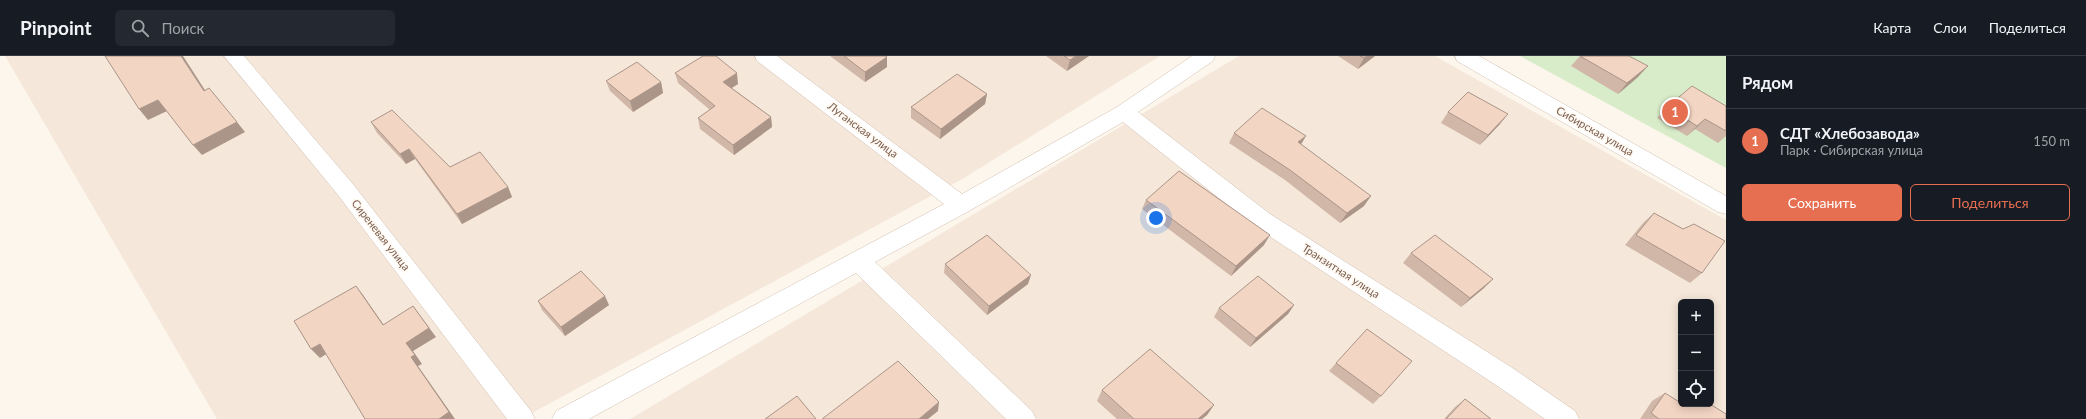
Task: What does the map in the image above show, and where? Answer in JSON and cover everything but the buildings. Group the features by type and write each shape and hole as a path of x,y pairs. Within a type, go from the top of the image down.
{"street":[{"name":"Сиреневая улица","path":"233,56 345,189 522,419"},
{"name":"Луганская улица","path":"764,56 961,205"},
{"name":"Сибирская улица","path":"1464,56 1726,206"},
{"path":"566,419 961,205 1124,112 1198,58"},
{"name":"Транзитная улица","path":"1124,112 1262,220 1505,377 1566,419"},
{"path":"858,260 1023,419"}],"shaded area":[{"path":"5,56 1160,56 964,178 521,419 217,419"},
{"path":"1239,56 1435,56 1726,220 1726,419 630,419"}],"green space":[{"path":"1520,56 1726,56 1726,168"}],"place":[{"name":"СДТ «Хлебозавода»","path":"1675,112"}]}
